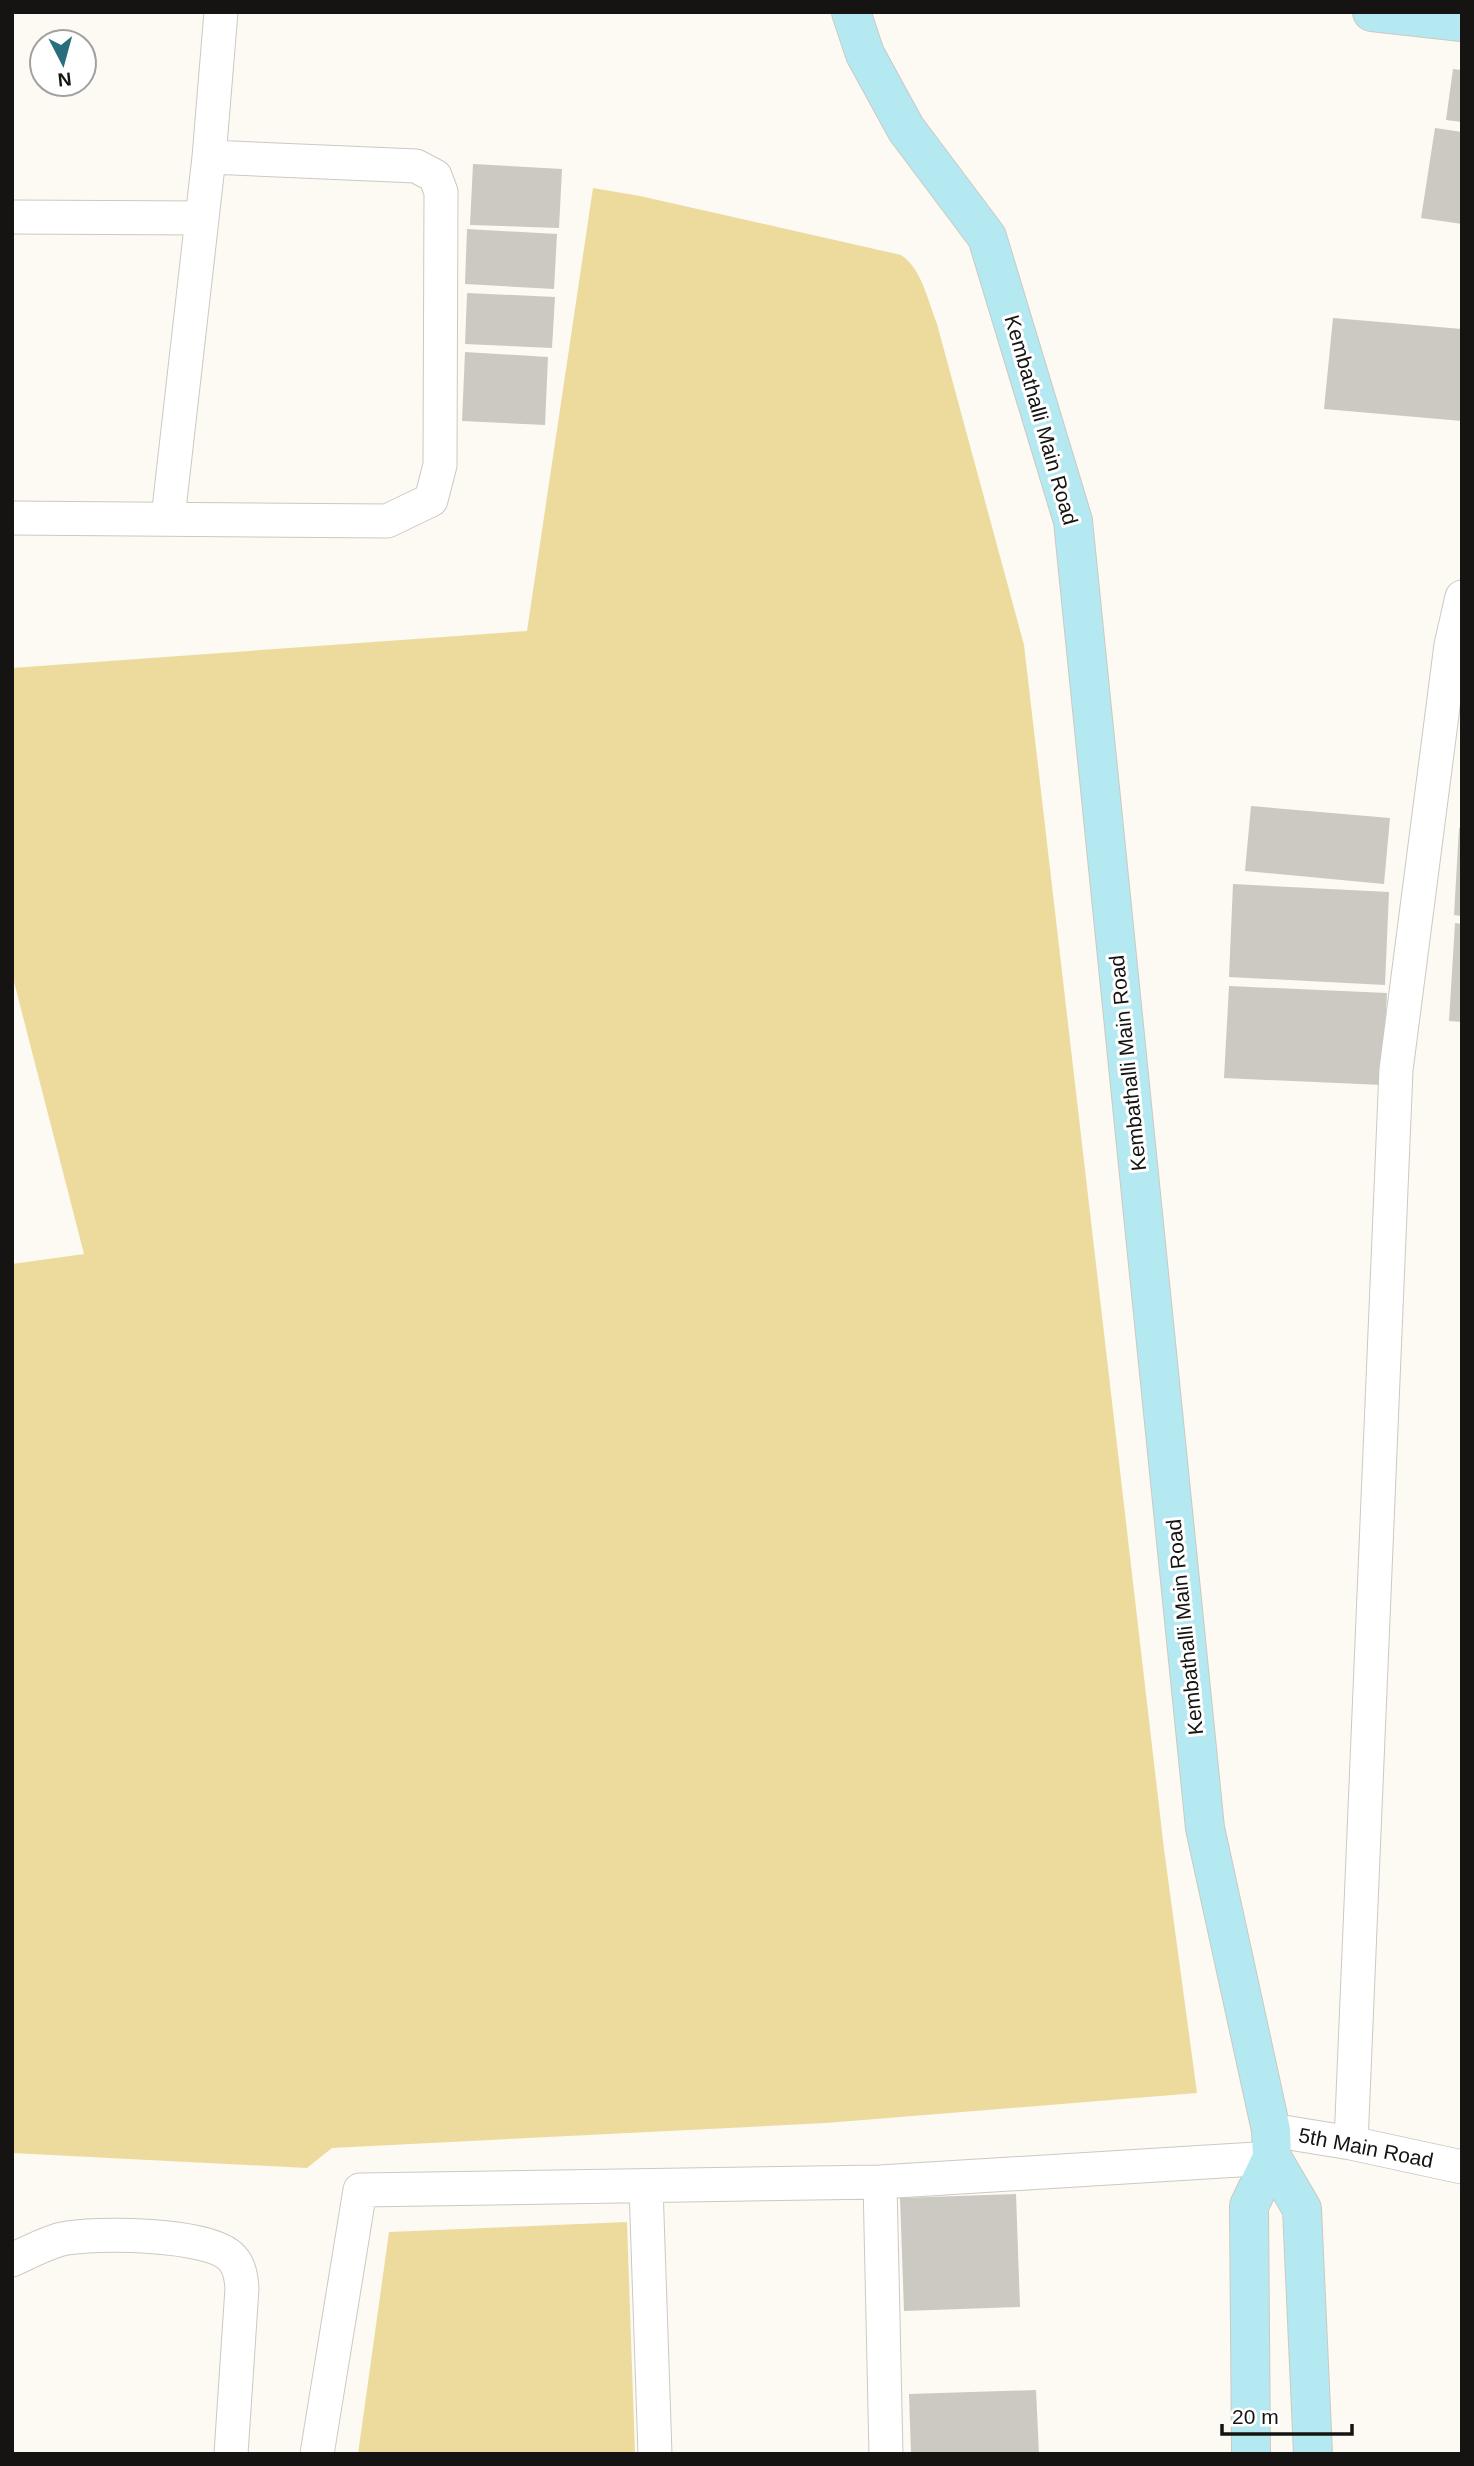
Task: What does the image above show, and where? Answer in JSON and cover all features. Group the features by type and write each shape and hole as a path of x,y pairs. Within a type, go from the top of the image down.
{"street":[{"path":"168,518 209,158 220,12"},
{"name":"Kembathalli Main Road","path":"851,12 865,54 906,129 987,237 1073,521 1205,1828 1271,2144 1301,2208 1313,2454"},
{"path":"1372,12 1462,22"},
{"path":"12,518 387,521 430,500 440,465 441,192 435,176 416,166 209,158"},
{"path":"12,217 201,218"},
{"path":"1351,2143 1396,1070 1451,645 1462,597"},
{"name":"5th Main Road","path":"317,2454 360,2190 880,2182 1271,2144 1351,2143 1462,2167"},
{"path":"1251,2454 1250,2206 1271,2144"},
{"path":"880,2182 886,2454"},
{"path":"646,2186 655,2454"},
{"path":"12,2260 62,2239 103,2236 165,2237 209,2245 231,2256 240,2272 242,2288 231,2454"}],"shaded area":[{"path":"593,188 640,196 901,255 919,277 937,324 1024,645 1164,1849 1197,2093 826,2123 332,2148 307,2168 12,2153 12,1264 84,1254 12,974 12,668 527,631"},
{"path":"627,2222 635,2454 358,2454 389,2232"}],"building":[{"path":"1453,69 1462,70 1462,122 1446,120"},
{"path":"1435,128 1462,132 1462,224 1421,218"},
{"path":"473,164 562,169 559,228 470,225"},
{"path":"467,229 557,234 554,289 465,284"},
{"path":"467,293 555,297 552,348 465,344"},
{"path":"1333,318 1462,329 1462,421 1324,409"},
{"path":"465,352 548,357 545,425 462,421"},
{"path":"1251,806 1390,818 1384,884 1245,871"},
{"path":"1459,828 1462,828 1462,916 1454,915"},
{"path":"1233,884 1389,892 1385,985 1229,977"},
{"path":"1455,923 1462,924 1462,1022 1449,1021"},
{"path":"1229,986 1387,993 1382,1085 1224,1078"},
{"path":"1016,2194 1020,2307 904,2311 900,2198"},
{"path":"1036,2390 1039,2454 911,2454 909,2394"}]}
